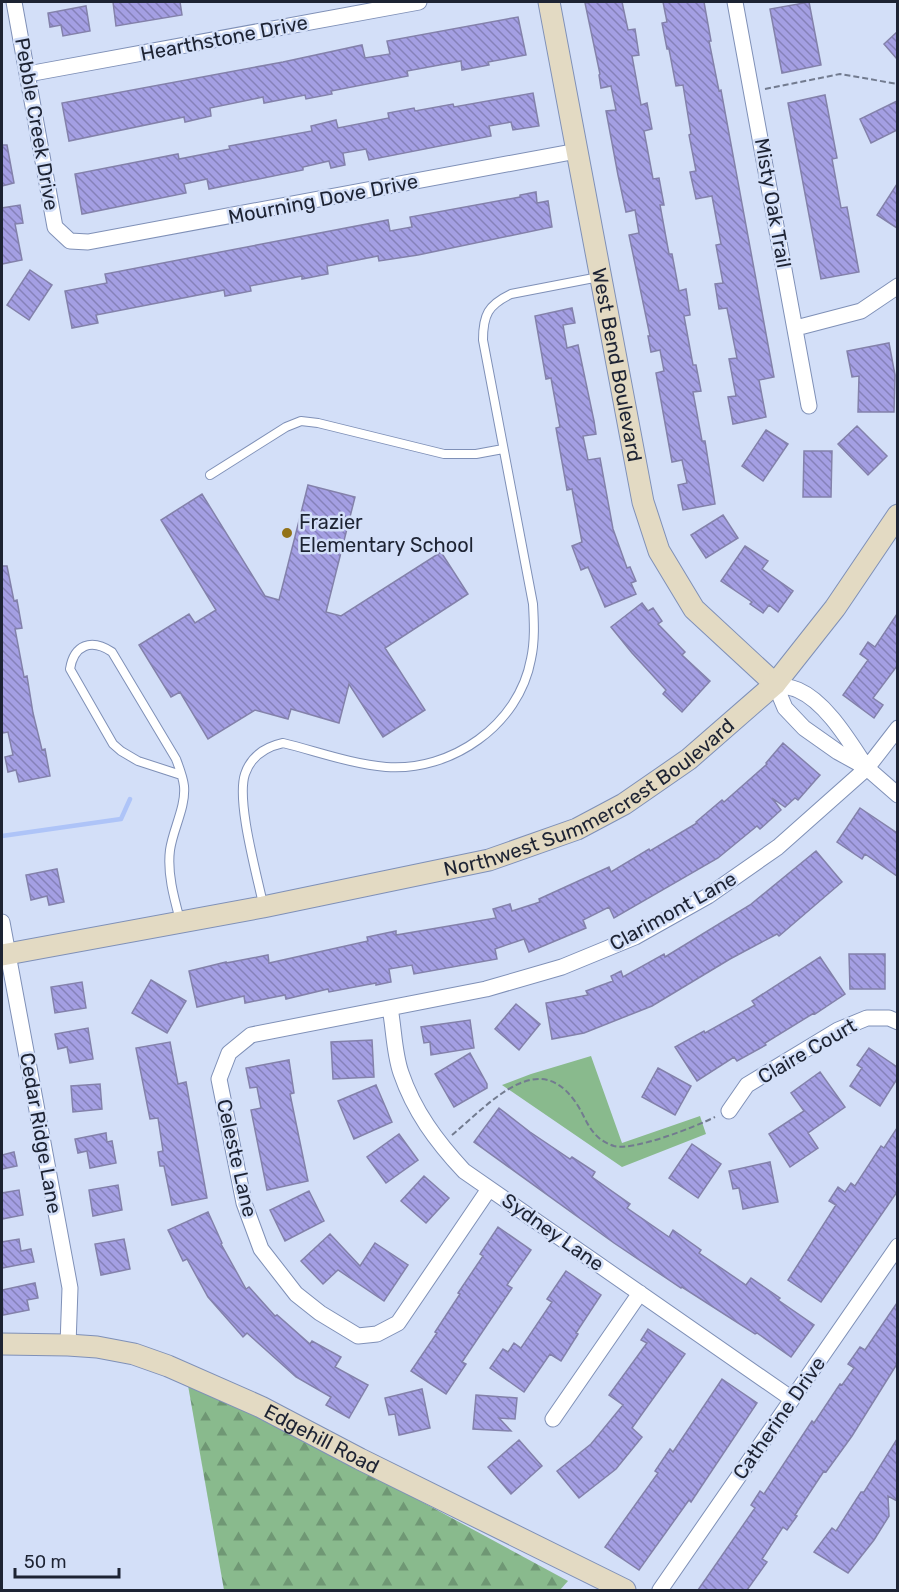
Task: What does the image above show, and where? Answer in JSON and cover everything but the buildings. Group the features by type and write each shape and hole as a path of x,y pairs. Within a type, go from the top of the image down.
{"street":[{"name":"Pebble Creek Drive","path":"14,2 55,227 70,241"},
{"name":"Hearthstone Drive","path":"28,74 420,2"},
{"name":"West Bend Boulevard","path":"549,2 643,502 658,551 694,609 775,684 784,708 804,728 838,752 867,768 897,795"},
{"name":"Misty Oak Trail","path":"735,2 809,406"},
{"name":"Mourning Dove Drive","path":"70,241 88,243 577,151"},
{"path":"796,328 861,311 897,286"},
{"name":"Northwest Summercrest Boulevard","path":"5,954 263,907 489,860 578,829 624,804 689,759 775,684 835,608 897,515"},
{"name":"West Bend Boulevard","path":"775,684 799,690 818,704 836,723 867,768"},
{"name":"Clarimont Lane","path":"229,1053 251,1035 486,989 562,967 635,937 708,896 778,847 867,768 897,728"},
{"name":"Cedar Ridge Lane","path":"2,922 5,954 70,1288 68,1345"},
{"name":"Sydney Lane","path":"390,1008 400,1071 418,1114 440,1145 464,1171 792,1399"},
{"name":"Claire Court","path":"729,1111 747,1085 838,1030 867,1018 889,1018 897,1022"},
{"name":"Celeste Lane","path":"229,1053 219,1079 244,1203 261,1249 296,1294 320,1313 358,1336 377,1334 398,1323 489,1188"},
{"name":"Catherine Drive","path":"660,1590 897,1246"},
{"path":"553,1419 640,1293"},
{"name":"Edgehill Road","path":"2,1344 68,1345 134,1354 168,1366 261,1407 360,1459 625,1590"}],"lane":[{"path":"263,907 245,819 244,797 244,777 250,762 260,753 270,746 283,743 367,764 395,767 443,759 462,751 489,731 512,705 524,683 531,660 534,632 533,604 483,340 483,323 490,308 498,300 511,294 601,276"},
{"path":"210,475 286,427 302,421 444,454 476,454 503,448"},
{"path":"181,921 170,871 170,851 184,797 182,775 176,759 112,652 96,644 87,644 72,658 70,669 113,744 129,757 182,775"}],"path":[{"path":"752,91 840,74 897,84"},
{"path":"440,1145 512,1085 527,1078 544,1079 561,1087 573,1097 593,1134 602,1141 616,1146 633,1146 705,1122 729,1111"}],"green space":[{"path":"591,1056 622,1143 700,1116 706,1134 622,1167 502,1085"},
{"path":"186,1374 568,1581 560,1590 224,1590"}],"waterway":[{"path":"2,836 121,819 130,799"}],"place":[{"name":"Frazier Elementary School","path":"287,533"}]}
